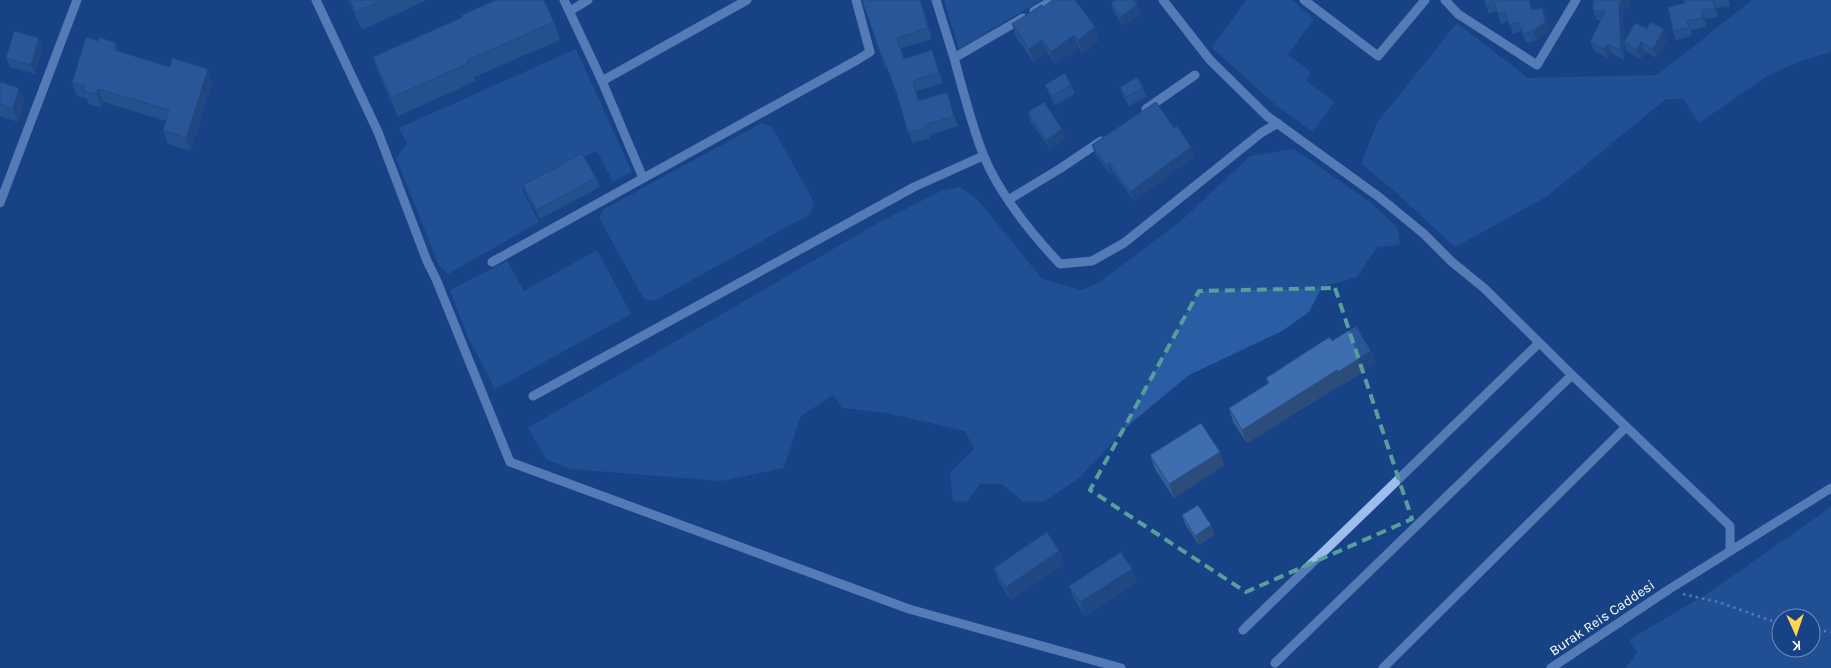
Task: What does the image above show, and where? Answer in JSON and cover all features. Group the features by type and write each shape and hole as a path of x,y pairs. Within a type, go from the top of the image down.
{"street":[{"path":"0,204 77,0"},
{"path":"316,0 378,132 427,261 510,462 909,609 1121,668"},
{"path":"564,0 602,81 643,178"},
{"path":"570,11 588,0"},
{"path":"602,81 747,0"},
{"path":"492,262 870,52 856,0"},
{"path":"936,0 983,156 1008,200 1038,241 1060,264 1092,261 1124,243 1261,133 1278,124"},
{"path":"954,58 1053,0"},
{"path":"1163,0 1210,60 1267,116 1380,197 1424,234 1452,262 1484,288 1572,376 1730,526 1730,551"},
{"path":"1304,0 1378,56 1425,0"},
{"path":"1445,0 1458,14 1537,65 1576,0"},
{"path":"1140,114 1195,74"},
{"path":"1008,200 1062,168 1108,136"},
{"path":"533,396 914,187 983,156"},
{"path":"1243,630 1539,343"},
{"path":"1275,664 1572,376"},
{"path":"1383,668 1626,428"},
{"name":"Burak Reis Caddesi","path":"1551,668 1668,590 1831,488"}],"path":[{"path":"1668,590 1718,602 1771,621"}],"highlighted area":[{"path":"1335,288 1412,519 1246,592 1090,490 1199,291"}],"shaded area":[{"path":"944,0 1041,0 959,49"},
{"path":"1246,0 1292,0 1314,19 1288,54 1311,72 1306,81 1334,102 1313,132 1277,106 1212,48"},
{"path":"1752,0 1831,0 1831,52 1803,60 1767,76 1699,123 1683,99 1666,99 1546,197 1455,247 1391,188 1361,164 1377,123 1457,23 1528,78 1657,75"},
{"path":"576,49 632,172 613,182 597,151 522,189 539,222 448,274 439,266 396,158 407,143 399,128"},
{"path":"762,123 772,127 814,202 810,214 654,301 644,299 599,218 604,209"},
{"path":"1294,149 1370,202 1398,228 1400,245 1377,247 1357,277 1322,287 1309,312 1282,331 1189,375 1131,423 1079,478 1045,501 1024,502 1002,484 980,484 967,502 953,501 950,473 974,449 965,431 886,413 842,408 833,395 801,416 784,468 721,481 571,469 546,459 528,428 874,225 941,191 960,187 979,201 1042,279 1082,290 1098,283 1182,220 1250,156"},
{"path":"597,250 631,314 495,389 467,335 450,290 507,261 524,291"},
{"path":"1831,507 1831,668 1625,668 1637,653 1629,640 1713,590"}],"building":[{"path":"350,0 383,0 355,13"},
{"path":"496,0 544,0 554,22 468,60 469,63 391,98 373,57 463,17 462,15"},
{"path":"862,0 920,0 928,28 897,38 904,59 932,50 939,73 913,81 918,101 947,92 954,116 925,125 926,128 908,133 897,94"},
{"path":"1053,0 1075,0 1095,27 1078,40 1074,35 1051,52 1042,40 1029,49 1012,24"},
{"path":"1115,0 1134,0 1137,5 1120,17 1111,3"},
{"path":"1484,0 1529,0 1532,10 1543,8 1545,22 1533,31 1523,34 1518,22 1509,25 1505,12 1498,14 1494,2 1486,5"},
{"path":"1593,0 1622,0 1619,3 1621,51 1608,44 1605,49 1590,42 1605,11 1593,11"},
{"path":"1684,0 1713,0 1715,8 1702,10 1703,18 1687,21 1689,27 1673,31 1668,7 1685,3"},
{"path":"1650,22 1664,29 1653,49 1641,42 1637,50 1624,42 1635,23 1647,29"},
{"path":"14,31 39,38 31,65 6,58"},
{"path":"86,37 98,41 99,37 116,43 114,50 170,67 172,58 208,69 186,138 163,130 169,110 98,89 97,94 83,91 85,86 72,83"},
{"path":"1065,73 1071,85 1052,96 1045,85"},
{"path":"1137,77 1143,88 1126,97 1120,87"},
{"path":"0,82 19,88 13,109 0,104"},
{"path":"1044,102 1062,129 1046,140 1028,112"},
{"path":"1156,102 1174,128 1177,126 1191,147 1130,192 1110,163 1106,165 1092,145"},
{"path":"582,153 596,178 537,210 523,185"},
{"path":"1356,326 1371,351 1338,372 1337,370 1242,430 1229,408 1269,383 1266,378 1320,343 1330,337 1332,341"},
{"path":"1201,423 1220,452 1169,484 1150,455"},
{"path":"1198,505 1211,525 1195,536 1182,515"},
{"path":"1047,532 1059,551 1006,587 994,568"},
{"path":"1121,552 1132,569 1080,602 1069,586"}]}
